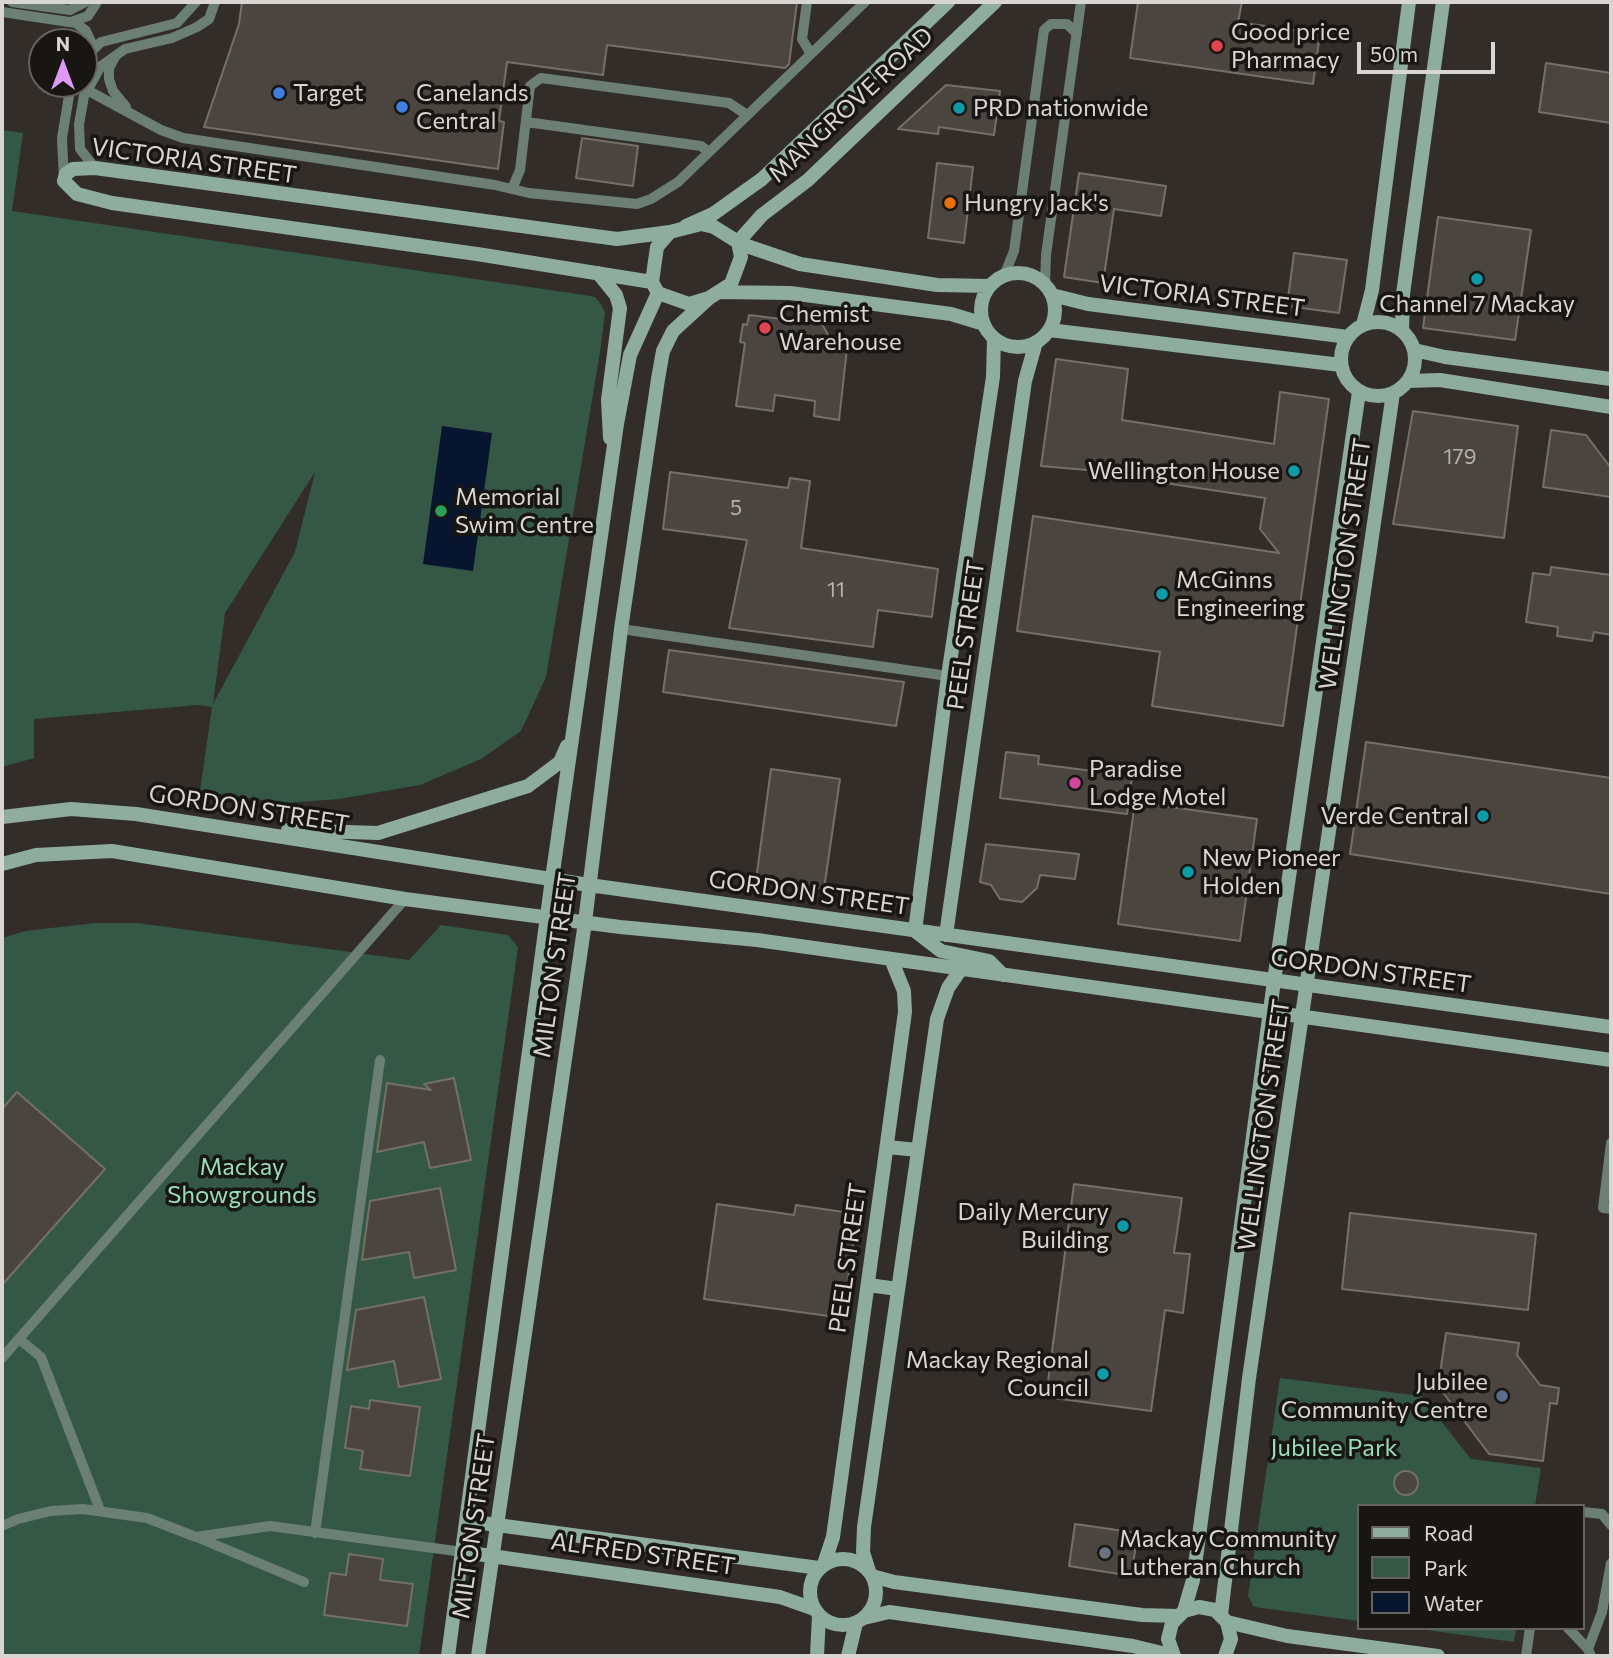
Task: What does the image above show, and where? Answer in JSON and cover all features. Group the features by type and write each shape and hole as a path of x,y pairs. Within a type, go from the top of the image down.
{"street":[{"name":"MANGROVE ROAD","path":"686,226 713,214 762,179 948,2"},
{"name":"MANGROVE ROAD","path":"738,243 762,215 808,180 995,2"},
{"path":"1363,325 1372,290 1409,2"},
{"path":"1402,331 1383,323 1363,325 1348,337 1340,356 1340,365 1350,385 1359,391 1382,396 1393,393 1408,381 1413,371 1414,350 1402,331 1403,294 1443,2"},
{"name":"VICTORIA STREET","path":"655,288 598,273 112,203 78,194 64,181 66,174 74,169 95,168 617,239 670,232"},
{"path":"738,243 741,257 738,270 731,284 715,295 688,304 655,288 657,247 670,232 686,226 714,227 738,243 800,264 937,285 990,286"},
{"path":"598,273 616,295 620,309 608,400 612,457"},
{"path":"1026,274 1049,290 1055,313 1049,330 1036,342 1014,346 994,338 984,324 981,304 990,286 1004,275 1026,274"},
{"name":"MILTON STREET","path":"448,1656 546,917 612,457 628,364 655,288"},
{"name":"VICTORIA STREET","path":"1049,290 1088,304 1348,337"},
{"path":"715,295 790,293 951,314 984,324"},
{"name":"MILTON STREET","path":"478,1656 584,922 621,629 663,351 673,331 715,295"},
{"path":"1049,330 1340,365"},
{"name":"PEEL STREET","path":"915,930 948,676 993,377 994,338"},
{"name":"PEEL STREET","path":"946,935 1025,381 1036,342"},
{"path":"1414,350 1445,357 1611,379"},
{"path":"1408,381 1440,380 1611,407"},
{"name":"WELLINGTON STREET","path":"1174,1656 1169,1631 1181,1613 1193,1580 1274,981 1359,391"},
{"name":"WELLINGTON STREET","path":"1225,1656 1231,1639 1224,1619 1249,1378 1393,393"},
{"path":"220,826 378,833 528,786 560,762 574,734"},
{"name":"GORDON STREET","path":"2,817 71,809 136,814 589,885 1611,1027"},
{"path":"2,864 36,855 112,851 405,898 584,922 757,940 1611,1060"},
{"path":"915,930 941,951 989,961 1003,975"},
{"name":"PEEL STREET","path":"822,1566 833,1537 905,1012 904,991 891,959"},
{"path":"848,1656 860,1620 875,1603 876,1585 863,1539 937,1018 948,988 961,969"},
{"path":"887,1147 918,1150"},
{"path":"867,1284 898,1289"},
{"name":"ALFRED STREET","path":"467,1521 822,1566"},
{"name":"ALFRED STREET","path":"463,1552 780,1597 817,1612"},
{"path":"817,1656 817,1612 809,1589 822,1566 843,1558 853,1560 871,1573 894,1582 1128,1613 1181,1613 1207,1607 1224,1619 1287,1636 1438,1656"},
{"path":"817,1612 836,1625 890,1612 1133,1647 1174,1656"}],"lane":[{"path":"12,2 71,10 85,2"},
{"path":"71,22 88,16 97,2"},
{"path":"98,44 111,38 141,34 177,23 196,2"},
{"path":"98,69 103,62 125,49 192,30 209,19 215,2"},
{"path":"807,2 802,39 811,54"},
{"path":"98,94 161,130 183,138 512,189 636,204 651,199 678,182 865,2"},
{"path":"1049,290 1046,255 1081,2"},
{"path":"2,12 71,22 83,28"},
{"path":"1004,275 1014,251 1044,30 1051,24 1066,24 1077,34"},
{"path":"125,49 111,62 109,79 118,98 136,116"},
{"path":"512,189 520,170 532,82 548,78 729,103 747,115"},
{"path":"64,181 62,138 69,98"},
{"path":"83,98 79,116 79,145 84,158 95,168"},
{"path":"526,122 701,146 709,152"},
{"path":"621,629 948,676"},
{"path":"2,1358 405,898"},
{"path":"314,1533 380,1060"},
{"path":"1611,1143 1603,1208 1611,1209"},
{"path":"19,1339 41,1357 100,1510"},
{"path":"2,1526 51,1511 100,1510 147,1518 304,1581"},
{"path":"1585,1512 1602,1514 1611,1525"},
{"path":"196,1537 270,1527 463,1552"},
{"path":"1590,1653 1602,1612 1611,1563"},
{"path":"1526,1656 1530,1630"},
{"path":"1570,1630 1590,1653"}],"green space":[{"path":"2,130 23,133 12,211 584,295 595,297 601,304 605,313 600,352 546,677 521,731 481,759 420,785 339,799 284,803 200,791 212,707 198,705 34,719 34,758 2,767","holes":["315,472 295,552 213,704 225,613"]},
{"name":"Mackay Showgrounds","path":"95,923 137,923 409,960 441,925 508,935 518,947 419,1656 2,1656 2,938 25,931"},
{"name":"Jubilee Park","path":"1280,1378 1421,1396 1471,1459 1541,1468 1535,1504 1358,1504 1358,1621 1254,1607 1248,1596"},
{"path":"1427,1630 1516,1630 1514,1642"}],"water":[{"path":"442,426 492,433 473,571 423,564"}],"building":[{"path":"242,2 797,2 789,64 785,68 607,45 603,75 507,62 499,121 504,122 498,169 204,127 239,24"},
{"path":"1138,2 1242,2 1238,22 1320,34 1313,84 1130,58"},
{"path":"1546,63 1611,73 1611,123 1539,112"},
{"name":"PRD nationwide","path":"946,85 1000,91 994,135 939,127 938,134 898,129"},
{"path":"582,138 638,146 633,186 576,178"},
{"name":"Hungry Jack's","path":"937,163 973,167 964,243 928,238"},
{"path":"1079,173 1166,186 1161,216 1114,209 1103,283 1064,277"},
{"name":"Channel 7 Mackay","path":"1438,217 1531,230 1515,340 1423,328"},
{"path":"1294,253 1347,260 1339,313 1287,306"},
{"path":"749,315 822,324 830,338 848,340 839,420 814,416 815,401 775,395 773,411 736,406 745,343 740,342 743,324 747,325"},
{"name":"McGinns Engineering","path":"1056,359 1128,369 1122,420 1274,444 1280,392 1329,399 1283,726 1152,706 1160,652 1017,631 1033,516 1279,553 1260,529 1265,498 1131,478 1132,474 1041,466"},
{"path":"1413,411 1518,426 1504,538 1393,524"},
{"path":"1551,430 1586,435 1611,468 1611,497 1543,487"},
{"path":"670,472 788,488 790,478 810,481 801,548 938,569 932,617 878,610 873,647 729,628 747,540 663,529"},
{"path":"1551,567 1611,575 1611,635 1594,632 1592,641 1557,636 1558,627 1526,622 1533,573 1550,575"},
{"path":"669,650 904,682 896,726 663,692"},
{"name":"Verde Central","path":"1366,742 1611,778 1611,894 1350,854"},
{"path":"1006,752 1039,756 1038,764 1132,776 1127,814 1000,798"},
{"path":"771,769 840,779 824,889 756,880"},
{"name":"New Pioneer Holden","path":"1135,802 1257,819 1240,941 1118,924"},
{"path":"986,844 1079,854 1075,879 1040,875 1037,888 1022,902 1000,899 991,885 980,882"},
{"path":"454,1078 471,1160 430,1168 424,1142 377,1152 387,1083 431,1090 424,1084"},
{"path":"17,1092 105,1169 2,1285 2,1109"},
{"path":"1074,1184 1182,1198 1174,1253 1190,1254 1183,1313 1165,1310 1151,1411 1046,1397"},
{"path":"440,1188 456,1270 414,1278 409,1252 362,1260 370,1201"},
{"path":"717,1204 794,1215 796,1205 857,1214 846,1295 839,1294 836,1317 704,1299"},
{"path":"1350,1213 1536,1234 1528,1310 1342,1289"},
{"path":"424,1297 441,1379 399,1387 394,1361 347,1370 356,1310"},
{"name":"Jubilee Community Centre","path":"1446,1333 1519,1343 1517,1355 1540,1385 1559,1388 1557,1404 1550,1403 1543,1461 1489,1454 1438,1386"},
{"path":"370,1400 420,1407 410,1476 360,1469 363,1451 345,1448 351,1406 369,1409"},
{"path":"1406,1471 1415,1474 1418,1483 1415,1492 1406,1495 1397,1492 1394,1483 1397,1474"},
{"path":"1075,1524 1138,1533 1131,1576 1069,1566"},
{"path":"349,1554 383,1559 380,1580 413,1584 407,1626 324,1615 330,1573 346,1575"}],"place":[{"name":"Good price Pharmacy","path":"1217,46"},
{"name":"Target","path":"279,93"},
{"name":"Canelands Central","path":"402,107"},
{"name":"PRD nationwide","path":"959,108"},
{"name":"Hungry Jack's","path":"950,203"},
{"name":"Channel 7 Mackay","path":"1477,279"},
{"name":"Chemist Warehouse","path":"765,328"},
{"name":"Wellington House","path":"1294,471"},
{"name":"Memorial Swim Centre","path":"441,511"},
{"name":"McGinns Engineering","path":"1162,594"},
{"name":"Paradise Lodge Motel","path":"1075,783"},
{"name":"Verde Central","path":"1483,816"},
{"name":"New Pioneer Holden","path":"1188,872"},
{"name":"Daily Mercury Building","path":"1123,1226"},
{"name":"Mackay Regional Council","path":"1103,1374"},
{"name":"Jubilee Community Centre","path":"1502,1396"},
{"name":"Mackay Community Lutheran Church","path":"1105,1553"}]}
